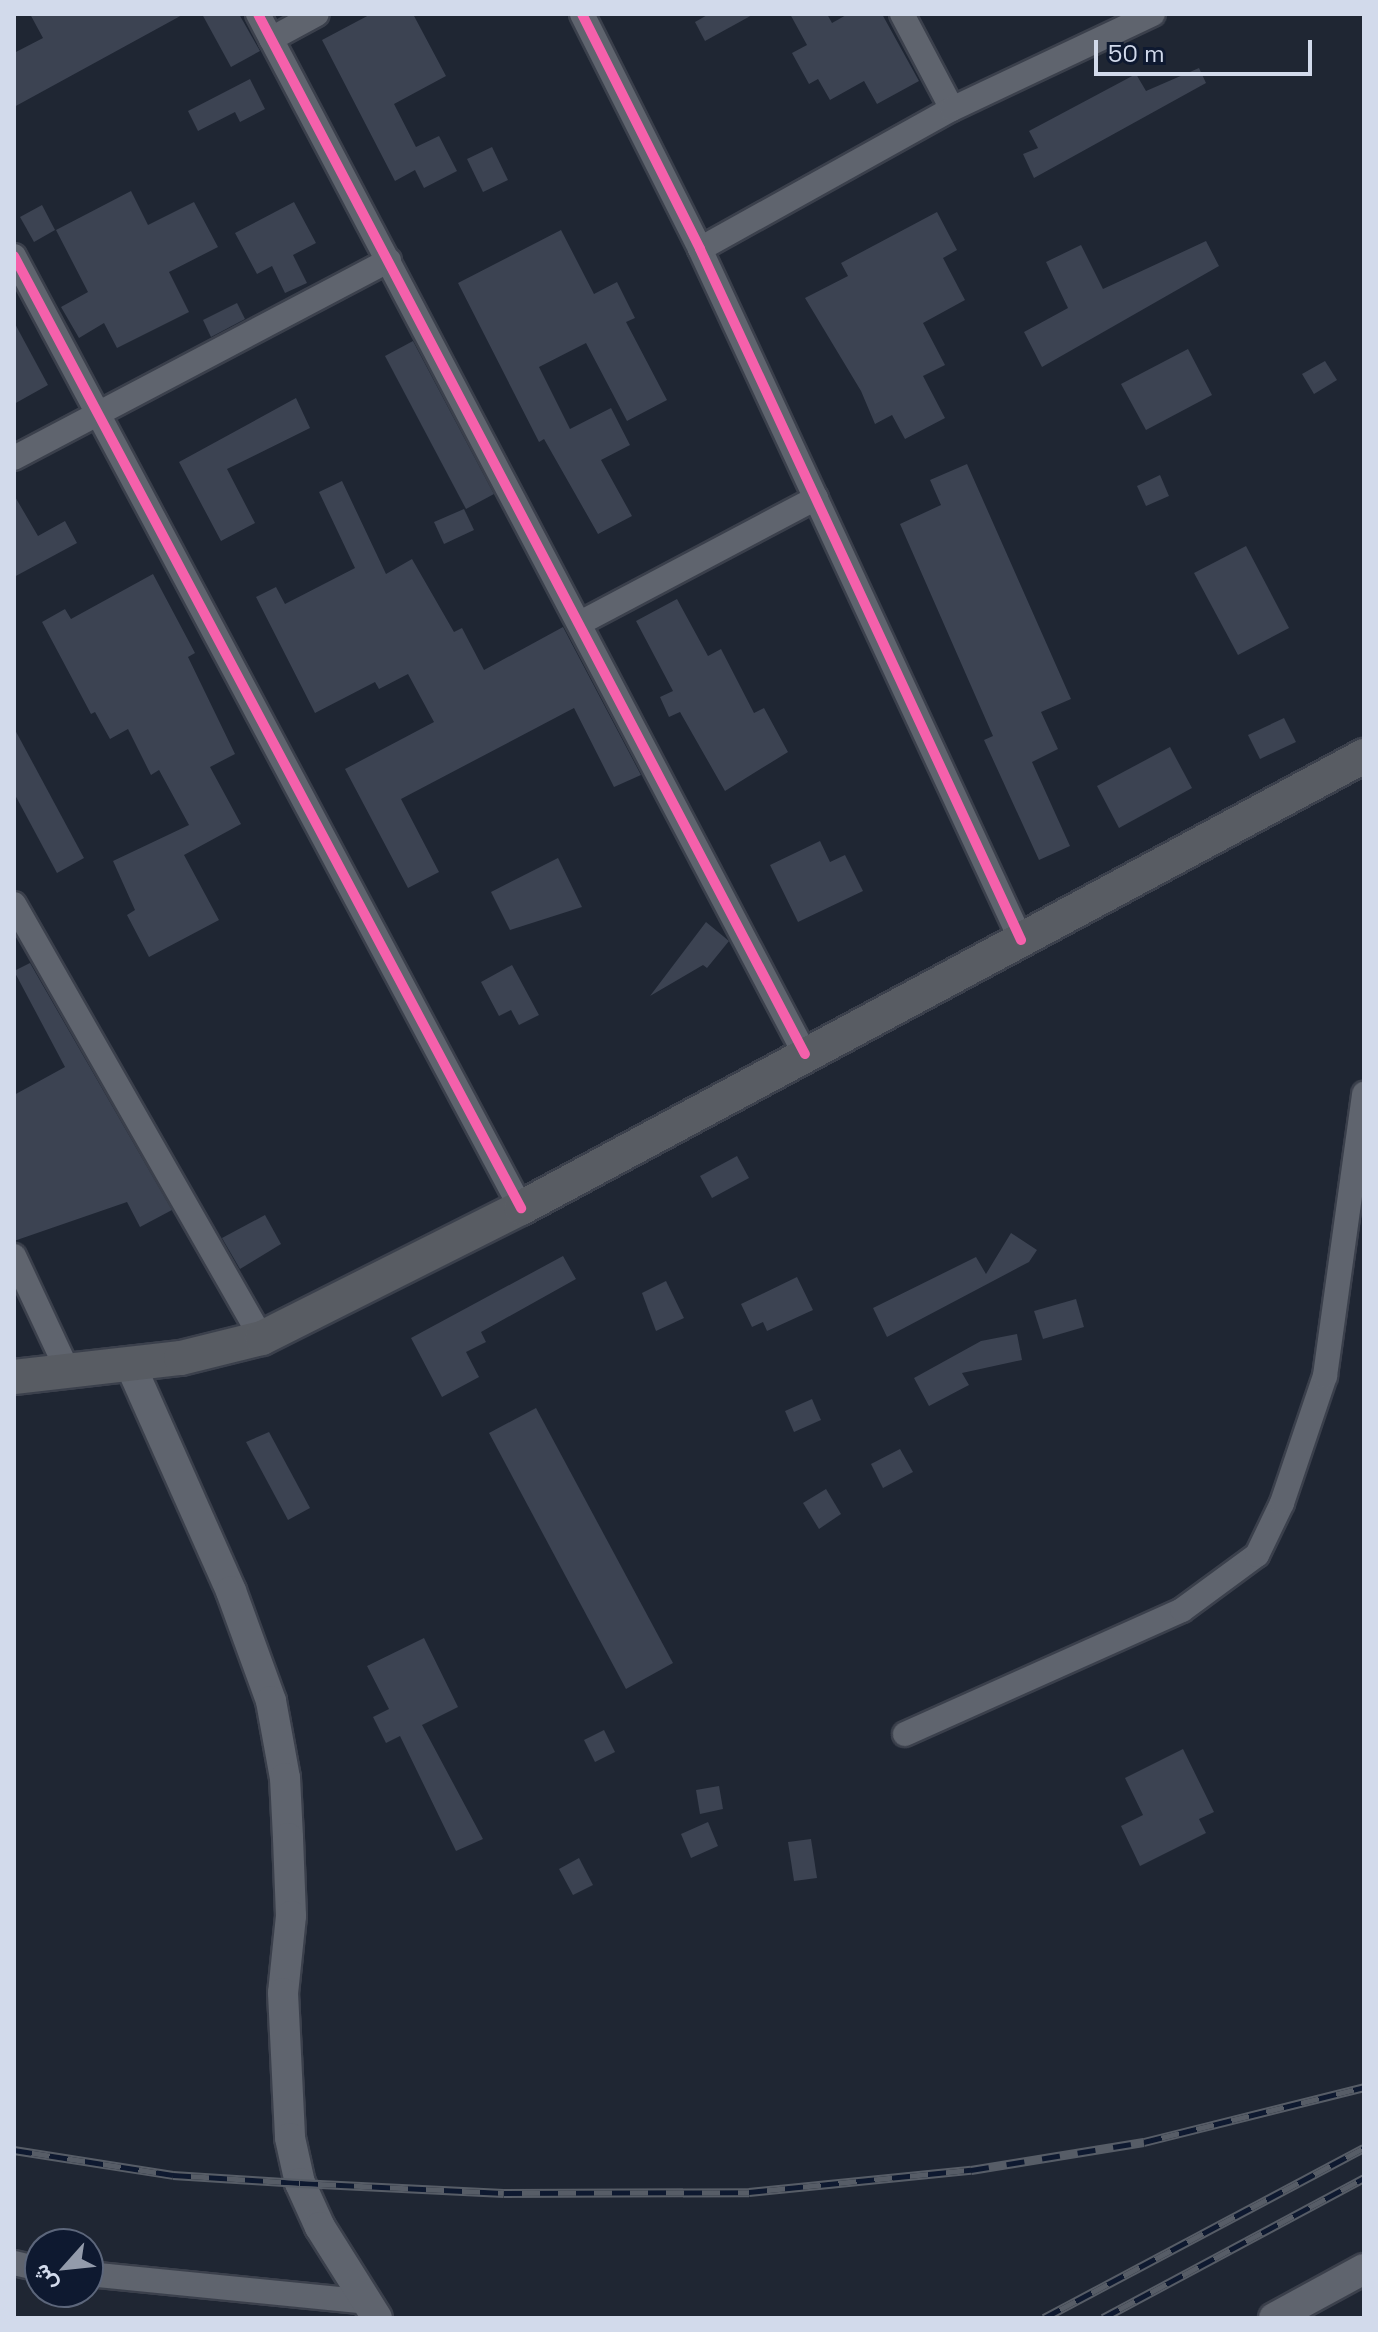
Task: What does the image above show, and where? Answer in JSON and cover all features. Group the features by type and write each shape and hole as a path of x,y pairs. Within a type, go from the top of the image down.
{"main road":[{"path":"14,1377 213,1352 262,1338 521,1208 1364,756"}],"street":[{"path":"258,14 582,622 805,1054"},
{"path":"271,39 317,14"},
{"path":"582,14 700,249 1021,940"},
{"path":"902,14 952,109"},
{"path":"700,249 952,109 1153,14"},
{"path":"14,256 521,1208"},
{"path":"14,458 389,260"},
{"path":"582,622 816,498"},
{"path":"14,904 262,1338"},
{"path":"905,1734 1182,1610 1257,1555 1282,1503 1325,1376 1364,1094"},
{"path":"14,1256 67,1369"},
{"path":"130,1364 231,1591 271,1701 285,1778 288,1838 291,1916 283,1993 290,2138 300,2183 372,2310"},
{"path":"1274,2318 1364,2269"},
{"path":"104,2276 372,2310"}],"building":[{"path":"30,14 184,14 14,107 14,53 43,38"},
{"path":"202,14 239,14 260,51 231,67"},
{"path":"371,14 413,14 446,76 394,104 416,147 439,136 457,171 424,188 415,170 395,181 322,40"},
{"path":"709,14 754,14 705,41 695,22"},
{"path":"790,14 827,14 832,23 848,14 882,14 919,81 877,104 864,81 830,100 818,79 809,84 792,53 807,45"},
{"path":"1199,68 1206,83 1034,178 1023,154 1038,148 1029,131 1136,74 1146,91"},
{"path":"250,79 265,109 240,122 235,112 198,131 188,111"},
{"path":"492,147 508,180 483,192 467,159"},
{"path":"131,191 148,225 194,202 218,247 169,272 189,312 117,348 104,323 79,338 61,307 88,292 56,230"},
{"path":"294,202 316,243 293,255 307,283 285,293 272,266 257,274 235,233"},
{"path":"42,205 55,230 34,242 20,217"},
{"path":"937,212 957,250 943,258 965,300 923,323 945,365 923,376 945,418 905,439 892,415 875,424 861,391 805,298 848,276 841,263"},
{"path":"561,230 594,294 617,282 635,318 626,322 667,400 627,421 586,343 539,367 570,429 611,408 630,445 601,460 632,516 598,534 544,439 539,442 458,283"},
{"path":"1206,241 1219,266 1042,367 1024,332 1068,308 1046,262 1081,245 1103,289"},
{"path":"237,303 245,319 211,337 203,320"},
{"path":"14,322 48,385 14,404"},
{"path":"413,341 494,494 466,509 385,356"},
{"path":"1188,349 1212,395 1146,430 1121,384"},
{"path":"1325,361 1337,380 1314,394 1302,374"},
{"path":"296,398 310,428 227,469 255,523 221,541 179,462"},
{"path":"967,464 1071,699 1041,712 1058,749 1032,762 1070,846 1039,860 984,740 993,736 900,524 941,505 930,480"},
{"path":"1160,475 1169,496 1146,506 1137,486"},
{"path":"342,481 386,574 412,559 454,632 462,628 484,670 563,627 641,775 614,787 574,708 401,799 439,872 408,888 345,769 434,722 408,674 379,689 375,682 315,713 256,597 276,587 285,604 355,568 319,492"},
{"path":"14,495 38,536 65,521 77,543 14,577"},
{"path":"464,509 474,530 444,544 434,522"},
{"path":"1246,546 1289,628 1238,655 1194,573"},
{"path":"153,574 195,653 188,657 235,754 210,767 241,824 184,855 219,920 149,957 127,915 135,910 113,861 189,825 159,770 151,775 128,729 110,739 95,712 91,714 42,622 65,609 71,619"},
{"path":"677,599 708,656 721,649 754,713 764,708 788,752 725,791 680,712 669,717 660,697 673,691 636,621"},
{"path":"1284,718 1296,742 1260,759 1248,735"},
{"path":"14,728 84,858 57,873 14,793"},
{"path":"1170,747 1192,788 1119,828 1097,786"},
{"path":"820,841 830,862 845,855 863,891 798,922 770,865"},
{"path":"558,858 582,907 510,930 491,892"},
{"path":"706,922 729,941 707,968 703,965 650,996"},
{"path":"30,963 172,1210 140,1227 127,1202 14,1241 14,1095 65,1067 14,971"},
{"path":"512,965 539,1015 519,1025 511,1010 499,1016 481,982"},
{"path":"737,1156 749,1178 712,1198 700,1176"},
{"path":"265,1215 281,1244 240,1269 222,1238"},
{"path":"1011,1233 1037,1250 1029,1262 887,1337 873,1308 976,1257 986,1274"},
{"path":"563,1256 576,1279 481,1332 486,1342 466,1352 479,1377 442,1397 411,1338"},
{"path":"797,1277 813,1310 767,1331 763,1322 752,1327 741,1304"},
{"path":"666,1281 684,1318 656,1331 642,1293"},
{"path":"1076,1299 1084,1327 1043,1339 1034,1311"},
{"path":"1017,1334 1022,1360 962,1373 969,1385 929,1406 914,1378 981,1341"},
{"path":"812,1399 821,1420 794,1432 785,1411"},
{"path":"536,1408 673,1663 626,1689 489,1433"},
{"path":"269,1432 310,1508 288,1520 246,1442"},
{"path":"900,1449 913,1472 883,1488 871,1464"},
{"path":"826,1489 841,1514 819,1529 803,1503"},
{"path":"424,1638 458,1707 422,1725 483,1839 456,1851 400,1736 386,1743 373,1717 389,1709 367,1666"},
{"path":"604,1730 615,1752 595,1762 584,1740"},
{"path":"1183,1749 1214,1812 1199,1819 1206,1833 1140,1866 1121,1826 1143,1815 1125,1778"},
{"path":"719,1786 723,1809 700,1814 696,1790"},
{"path":"708,1822 718,1846 691,1858 681,1834"},
{"path":"811,1839 817,1878 794,1881 788,1842"},
{"path":"579,1858 593,1885 573,1895 559,1869"}],"railway":[{"path":"14,2150 173,2175 300,2183 504,2193 749,2192 971,2170 1144,2142 1364,2087"},
{"path":"1044,2318 1364,2148"},
{"path":"1103,2318 1364,2178"}],"cycle path":[{"path":"258,14 805,1054"},
{"path":"582,14 700,249 1021,940"},
{"path":"14,256 521,1208"}]}
